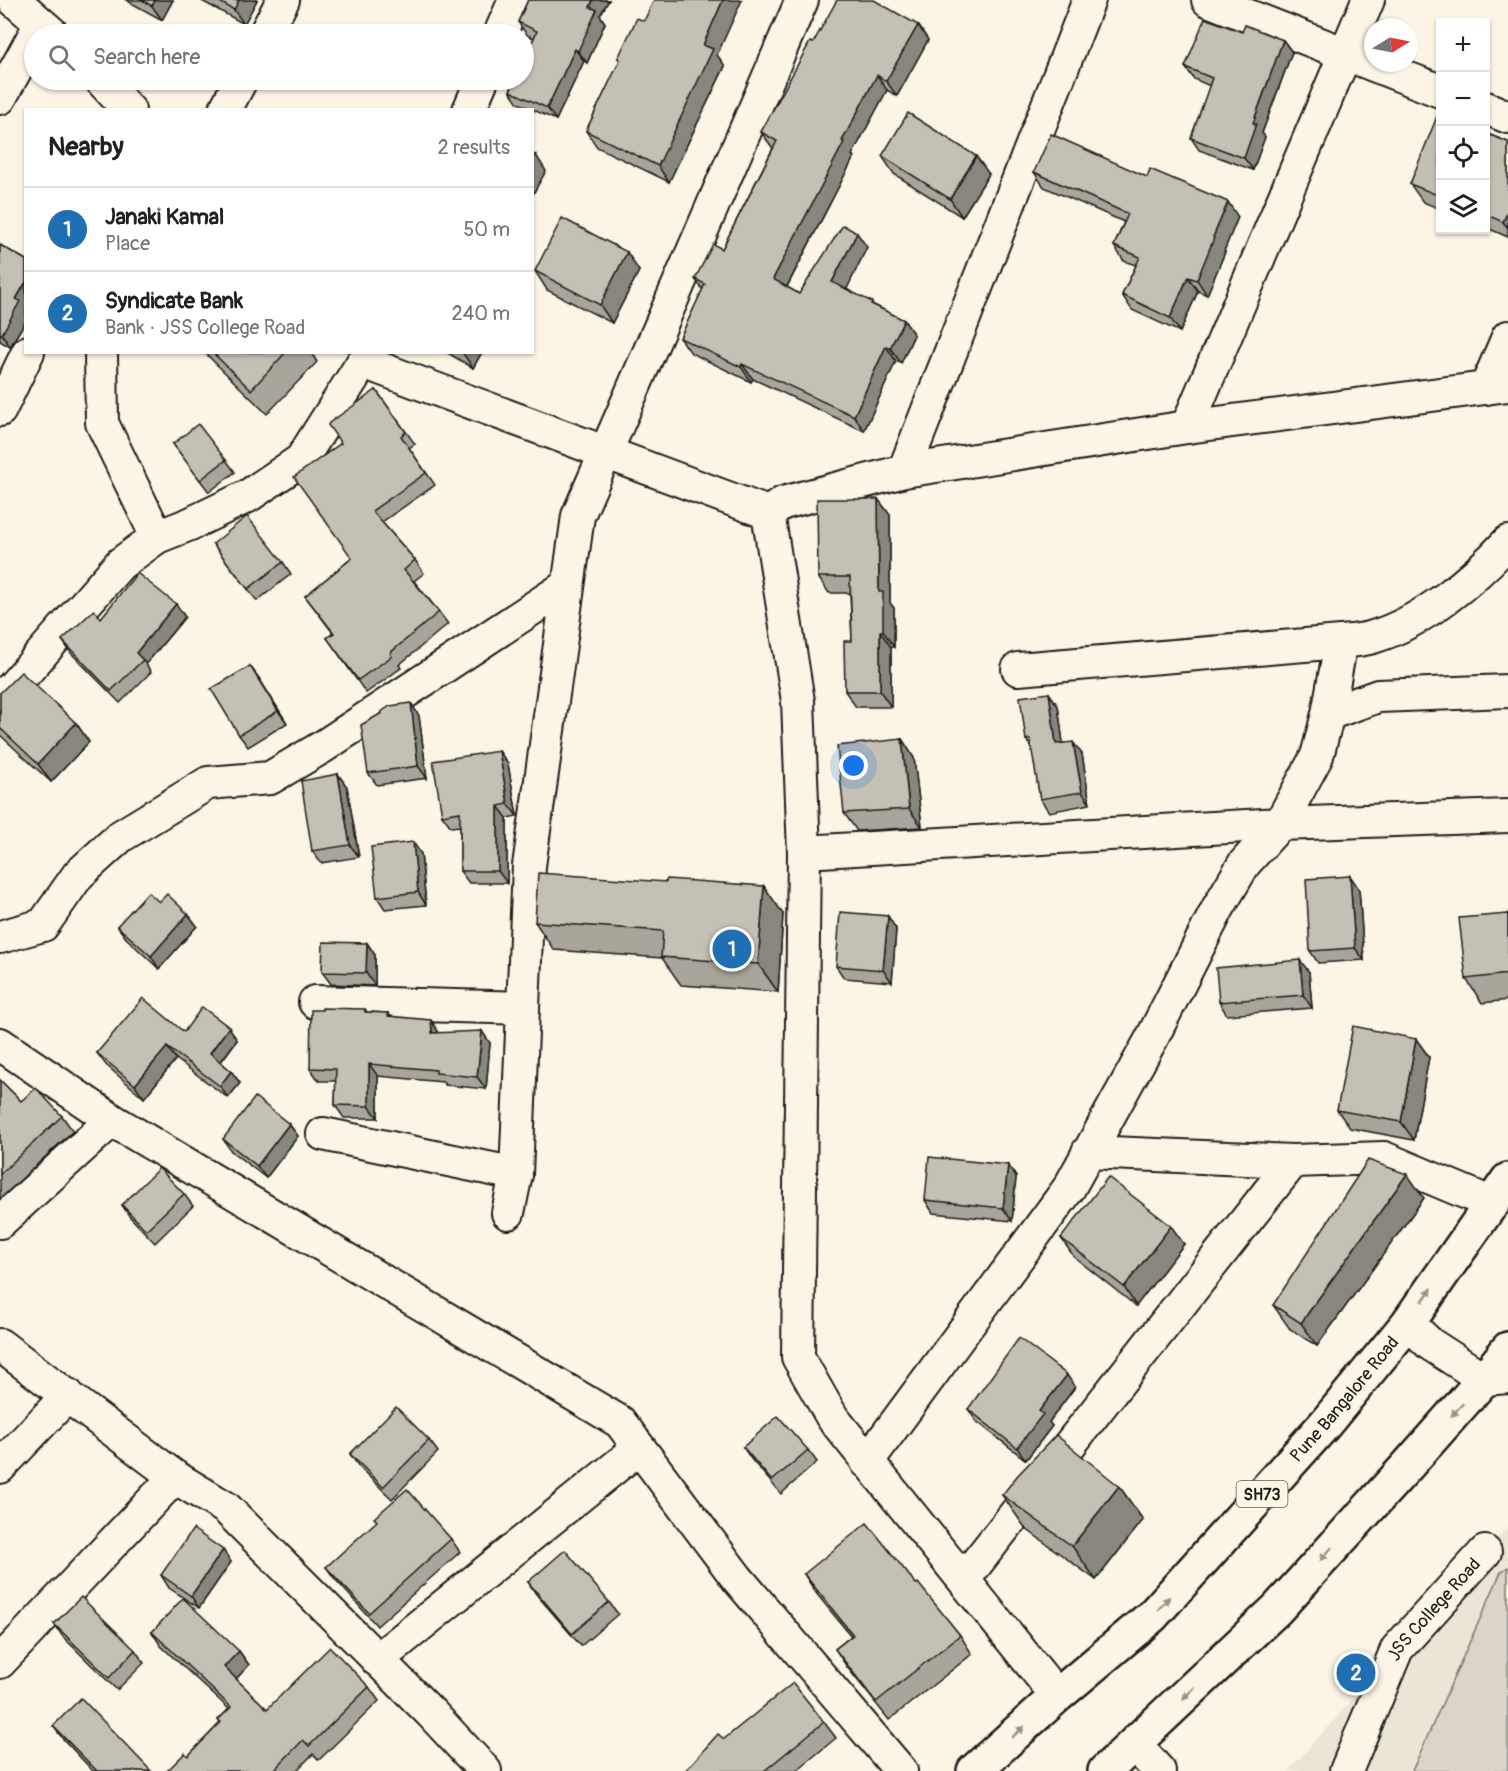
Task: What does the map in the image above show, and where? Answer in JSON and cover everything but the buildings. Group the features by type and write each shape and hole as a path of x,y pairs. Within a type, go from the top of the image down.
{"main road":[{"name":"Pune Bangalore Road","path":"974,1771 1057,1696 1152,1616 1325,1424 1407,1323 1500,1192"},
{"path":"1106,1771 1136,1745 1276,1609 1496,1378 1508,1348"}],"street":[{"path":"15,0 34,24"},
{"path":"270,24 283,0"},
{"path":"504,24 515,0"},
{"path":"508,1213 516,1174 529,866 578,516 802,0"},
{"path":"904,471 1089,0"},
{"path":"1208,0 1436,89"},
{"path":"1187,427 1368,0"},
{"path":"0,98 24,59"},
{"path":"226,108 236,90"},
{"path":"470,108 478,90"},
{"path":"104,92 126,108"},
{"path":"1490,110 1508,117"},
{"path":"768,513 783,503 904,471 1187,427 1497,386 1508,337"},
{"path":"0,410 27,354"},
{"path":"101,354 102,423 157,537"},
{"path":"0,694 9,691 120,564 157,537 248,496 301,460 361,356 768,513"},
{"path":"768,513 798,700 804,852 798,1357 832,1417 1057,1696"},
{"path":"1018,669 1371,638 1402,626 1432,607 1487,565 1508,542"},
{"path":"0,937 43,925 78,875 121,836 208,783 270,778 324,746 568,585"},
{"path":"867,1462 1069,1188 1152,1038 1218,908 1244,864 1280,824 1317,756 1328,714 1341,642"},
{"path":"1328,714 1378,696 1508,691"},
{"path":"804,852 1280,824 1508,816"},
{"path":"315,1002 523,1008"},
{"path":"0,1044 112,1120 620,1422 737,1578 901,1771"},
{"path":"0,1222 112,1120"},
{"path":"323,1134 516,1174"},
{"path":"1088,1152 1293,1161 1384,1158 1500,1192"},
{"path":"963,1579 1293,1161"},
{"path":"1407,1323 1430,1344 1496,1378"},
{"path":"0,1345 175,1477 226,1508 485,1771"},
{"path":"0,1467 68,1395"},
{"path":"377,1660 639,1448"},
{"path":"0,1662 175,1477"},
{"name":"JSS College Road","path":"1346,1771 1397,1649 1485,1552"},
{"path":"1136,1745 1159,1771"}],"shaded area":[{"path":"1508,1527 1508,1771 1288,1771"},
{"path":"1508,1567 1508,1771 1412,1771 1501,1572"}],"place":[{"name":"Janaki Kamal","path":"732,949"},
{"name":"Syndicate Bank","path":"1356,1673"}]}
